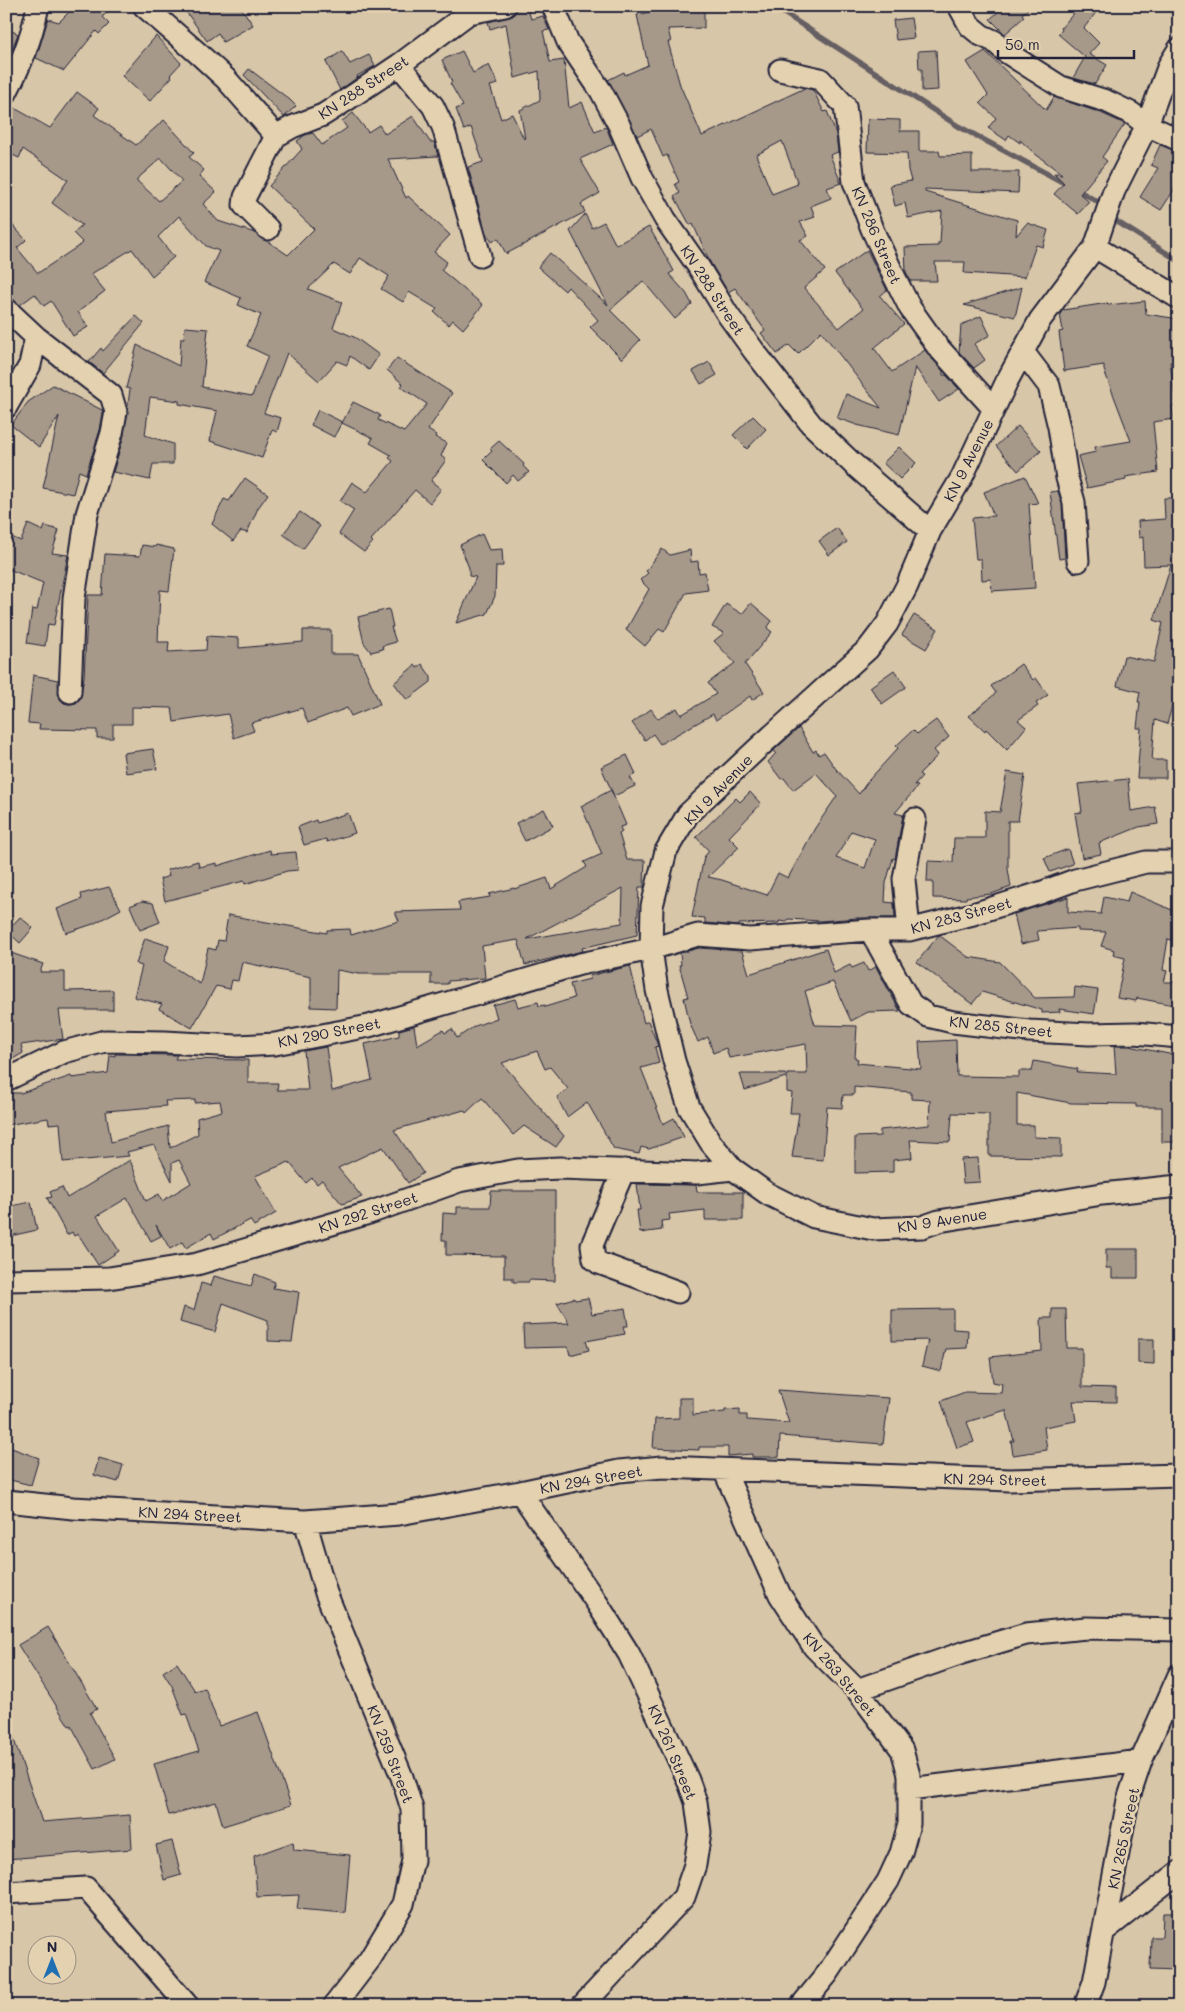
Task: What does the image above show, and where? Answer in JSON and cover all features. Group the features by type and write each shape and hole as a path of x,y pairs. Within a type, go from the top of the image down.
{"street":[{"path":"6,93 31,40 38,6"},
{"path":"144,6 213,67 276,136 245,197 244,205 268,229"},
{"name":"KN 288 Street","path":"276,136 292,127 323,115 399,65 469,10 505,6"},
{"name":"KN 288 Street","path":"553,6 568,42 601,91 619,124 642,178 665,220 698,266 728,315 812,424 930,531"},
{"path":"959,6 970,26 981,35 994,41 1006,52 1061,87 1106,101 1131,113 1147,125 1179,140"},
{"name":"KN 9 Avenue","path":"1179,49 1169,65 1147,125 1114,190 1095,247 1040,320 1006,380 962,477 930,531 907,586 891,617 868,650 756,750 688,814 666,851 652,906 651,949 657,990 674,1061 689,1107 711,1143 733,1169 768,1194 814,1217 873,1229 922,1226 939,1221 1102,1194 1179,1186"},
{"path":"399,65 433,106 443,127 480,256"},
{"name":"KN 286 Street","path":"780,70 820,79 844,106 854,182 872,229 894,276 910,308 937,346 994,409"},
{"path":"1095,247 1179,298"},
{"path":"6,309 36,337 111,395 116,412 112,433 87,514 74,598 70,692"},
{"path":"6,407 30,365 36,337"},
{"path":"1023,352 1049,386 1059,427 1067,478 1074,502 1078,561"},
{"path":"910,930 904,879 915,819"},
{"name":"KN 283 Street","path":"651,949 698,935 750,939 870,930 910,930 973,914 1093,875 1146,862 1179,862"},
{"name":"KN 285 Street","path":"870,930 911,1004 928,1016 953,1022 1029,1032 1136,1033 1179,1037"},
{"name":"KN 290 Street","path":"6,1080 64,1052 105,1041 237,1046 275,1044 369,1026 580,964 651,949"},
{"name":"KN 292 Street","path":"6,1280 110,1278 198,1264 368,1213 459,1181 518,1170 560,1168 697,1173 733,1169"},
{"path":"624,1170 592,1245 594,1258 599,1263 678,1292"},
{"name":"KN 294 Street","path":"6,1501 73,1508 305,1520 399,1514 520,1492 619,1471 662,1467 1010,1480 1179,1475"},
{"name":"KN 263 Street","path":"724,1470 780,1595 814,1648 857,1690 902,1750 908,1775 908,1824 901,1853 888,1881 828,1973 801,2006"},
{"name":"KN 261 Street","path":"520,1492 597,1602 630,1654 688,1780 696,1802 700,1832 695,1866 684,1897 582,2006"},
{"name":"KN 259 Street","path":"305,1520 326,1593 402,1777 412,1809 414,1860 403,1904 370,1959 334,2006"},
{"path":"857,1690 962,1653 1026,1634 1086,1628 1179,1630"},
{"name":"KN 265 Street","path":"1085,2006 1094,1982 1128,1800 1141,1761 1179,1675"},
{"path":"908,1790 1141,1761"},
{"path":"1104,1932 1179,1872"},
{"path":"6,1893 86,1888 188,2006"}],"building":[{"path":"75,6 114,6 102,17 109,24 99,34 96,31 64,71 36,58 48,19 59,22"},
{"path":"182,6 240,6 253,25 223,42 218,33 207,41"},
{"path":"517,6 527,6 531,19 543,16 549,30 543,31 550,62 564,60 569,108 582,102 595,132 606,127 613,144 580,159 600,193 581,204 585,212 506,254 498,238 492,242 486,233 468,167 483,162 471,127 464,130 456,109 463,106 450,83 452,82 442,60 462,51 473,73 489,65 498,84 490,86 501,119 512,114 525,139 520,110 540,100 539,71 515,78 506,24 490,29 488,22 513,16"},
{"path":"676,6 704,6 704,28 668,29 671,42 668,42 680,85 702,136 805,88 813,90 824,112 827,111 836,134 838,152 830,155 841,183 827,188 831,198 811,206 815,217 800,222 808,236 800,240 825,270 804,288 839,328 863,309 835,273 867,250 887,290 880,296 904,324 874,348 892,372 925,350 943,371 943,375 946,375 959,389 939,402 915,367 899,435 837,418 846,394 881,408 821,331 798,354 789,345 777,354 761,333 765,330 735,288 728,292 710,262 693,224 690,225 674,196 680,193 675,184 679,182 667,155 663,157 651,129 637,136 608,80 624,72 625,75 648,65 637,15","holes":["782,141 798,184 772,194 756,155"]},
{"path":"1005,6 1032,6 1022,14 1024,17 1005,34 990,19"},
{"path":"1080,6 1101,6 1084,28 1099,43 1089,54 1107,65 1095,84 1073,78 1085,57 1058,34"},
{"path":"911,18 914,38 896,40 893,20"},
{"path":"6,28 18,34 8,59 6,58"},
{"path":"156,36 181,63 170,75 172,77 150,101 122,76"},
{"path":"936,50 938,90 922,91 922,69 919,69 918,51"},
{"path":"342,51 350,64 369,55 375,66 357,76 340,90 326,62"},
{"path":"985,51 1046,110 1054,97 1101,113 1125,124 1102,157 1107,161 1080,194 1089,202 1078,214 1054,194 1064,183 1054,173 1062,174 1020,140 1020,143 1009,135 1006,140 988,128 996,118 980,103 988,95 967,62"},
{"path":"249,69 296,106 284,117 244,75"},
{"path":"77,92 99,108 94,115 136,145 164,120 194,153 189,157 204,170 199,176 216,192 203,204 218,221 255,233 288,255 314,229 269,186 302,149 297,141 305,135 313,133 322,145 347,128 342,121 353,113 368,132 379,125 385,134 413,116 430,142 434,142 438,156 388,159 406,198 408,196 450,235 434,252 447,262 441,270 483,305 463,329 453,320 449,325 434,312 437,309 409,292 403,302 381,289 389,276 360,258 350,274 334,264 308,289 342,302 333,328 356,338 379,355 369,370 350,356 347,365 337,361 319,381 287,353 264,413 281,418 277,432 272,430 262,458 210,441 217,411 179,404 179,401 150,397 145,435 173,444 173,464 153,464 150,480 113,472 124,435 130,389 126,388 137,345 179,366 181,338 184,338 185,327 208,329 202,387 252,396 268,356 247,346 261,315 238,305 241,298 204,282 219,251 206,246 179,216 158,237 174,257 152,276 132,249 91,274 105,291 78,312 88,327 73,336 51,301 44,306 35,294 20,305 6,294 6,218 26,240 17,248 38,273 83,243 73,233 82,225 52,203 68,180 23,149 19,158 6,152 6,105 50,128","holes":["161,158 182,181 159,201 136,180"]},
{"path":"868,119 900,120 900,131 919,131 919,151 939,151 940,156 972,155 972,172 1019,172 1018,193 925,189 925,192 1017,220 1016,236 1027,223 1048,230 1043,247 1036,245 1025,277 964,273 965,262 935,262 937,281 911,281 906,272 905,247 938,246 938,243 940,243 942,211 908,218 905,203 895,206 890,185 911,181 907,153 867,152"},
{"path":"1160,145 1179,152 1179,182 1161,210 1140,197 1158,168 1151,165"},
{"path":"585,214 592,228 604,222 616,245 649,227 674,271 669,274 686,293 692,304 675,319 643,281 610,310 640,340 622,359 590,327 598,320 585,305 568,287 565,291 538,267 550,253 608,305 570,231"},
{"path":"1022,287 1015,317 964,305"},
{"path":"1145,301 1146,314 1179,319 1179,364 1170,362 1176,405 1172,406 1174,419 1153,422 1158,472 1125,477 1126,480 1087,488 1078,456 1096,452 1095,447 1131,441 1104,370 1104,365 1064,371 1059,332 1063,331 1060,314 1063,310 1108,303 1108,305"},
{"path":"136,316 144,323 103,373 89,362 101,348 103,351"},
{"path":"981,316 990,335 974,344 985,360 974,368 959,352 961,325"},
{"path":"397,358 452,393 428,430 436,435 435,437 447,443 441,456 446,460 431,481 441,489 430,503 415,490 371,540 373,542 364,552 339,534 354,510 340,501 352,482 367,492 393,461 389,458 391,455 370,443 373,438 342,423 353,402 380,415 378,420 404,432 427,404 401,387 403,384 387,370"},
{"path":"709,362 717,375 701,384 693,371"},
{"path":"53,385 102,410 103,413 100,430 86,474 79,471 73,494 43,488 59,416 39,447 11,425 28,402"},
{"path":"318,410 342,422 334,437 311,425"},
{"path":"753,416 766,429 747,449 733,435"},
{"path":"1018,426 1041,451 1018,471 996,446"},
{"path":"499,441 524,464 523,466 529,472 518,481 513,475 506,483 483,460 492,451 490,449"},
{"path":"899,447 916,463 900,479 883,463"},
{"path":"1025,476 1038,503 1029,504 1035,588 992,591 991,579 982,580 981,559 976,559 972,518 994,516 984,492"},
{"path":"245,478 268,494 258,508 247,533 241,531 233,541 212,524 224,499 229,501"},
{"path":"1058,491 1062,504 1065,558 1059,559 1050,492"},
{"path":"1164,498 1179,498 1179,689 1177,688 1167,724 1155,720 1152,760 1166,760 1166,778 1137,778 1141,728 1137,728 1140,692 1117,686 1124,656 1154,662 1163,623 1154,620 1171,565 1144,566 1143,537 1139,538 1138,521 1165,519"},
{"path":"300,512 320,526 303,549 283,534"},
{"path":"28,524 43,531 45,526 59,530 52,553 68,555 54,625 48,624 45,646 27,643 32,609 37,610 43,583 6,568 6,535 21,541"},
{"path":"837,528 847,542 829,555 819,541"},
{"path":"482,534 489,550 502,549 503,566 496,566 495,596 487,614 456,623 476,577 469,576 469,568 460,545"},
{"path":"142,545 155,547 156,545 174,549 169,591 160,590 158,642 169,642 168,652 206,650 207,636 239,638 239,648 303,642 303,630 331,630 331,654 358,654 380,704 351,716 347,708 308,723 302,708 251,723 254,731 234,738 228,714 174,722 172,708 132,707 132,724 113,724 113,738 97,738 97,730 39,729 40,724 28,723 33,675 58,680 59,697 64,703 76,703 80,699 84,677 88,595 102,595 105,554 140,556"},
{"path":"662,549 670,555 690,550 691,562 698,561 699,573 705,572 708,590 686,593 664,632 659,629 645,646 626,630 649,589 640,580 648,573 646,571"},
{"path":"751,603 772,621 767,628 772,632 745,664 764,692 752,700 750,696 716,720 713,714 660,744 653,734 645,740 632,723 651,709 658,719 677,708 681,715 716,694 708,683 735,663 714,641 724,633 712,627 726,604 742,614"},
{"path":"389,609 393,627 391,627 396,642 382,646 383,649 371,652 364,643 358,617"},
{"path":"914,615 938,629 926,649 902,635"},
{"path":"422,664 431,677 431,682 407,700 394,683 415,665 417,668"},
{"path":"1021,664 1033,680 1036,678 1048,695 1036,703 1038,706 1018,720 1026,727 1007,750 986,729 985,731 969,716 996,693 991,686"},
{"path":"894,670 906,687 882,704 870,687"},
{"path":"936,720 949,737 934,750 938,755 919,774 922,776 914,785 918,786 895,813 903,815 895,859 893,858 886,883 885,902 894,903 895,918 857,918 820,921 788,919 787,922 739,924 739,926 705,923 705,918 692,917 704,857 709,851 696,837 736,798 740,802 750,792 761,804 729,837 739,847 708,877 767,895 778,873 788,878 815,828 837,796 816,773 793,790 784,778 781,779 768,762 776,753 774,750 799,728 813,752 816,750 819,755 824,752 836,769 859,794 868,781 898,748 896,746 913,730 917,734","holes":["851,831 875,839 865,868 836,858"]},
{"path":"153,749 157,769 126,773 123,753"},
{"path":"627,755 636,774 630,777 635,786 614,796 601,767"},
{"path":"1007,772 1025,775 1018,821 1008,821 1008,869 1011,887 991,894 966,897 966,899 933,898 933,882 927,882 928,861 953,862 954,838 985,838 985,811 1000,812"},
{"path":"1128,779 1131,811 1155,807 1158,824 1139,827 1099,843 1101,854 1082,858 1075,813 1082,812 1078,784"},
{"path":"611,790 626,825 620,827 622,832 619,834 627,860 645,860 644,887 639,887 637,935 582,948 583,951 525,965 518,940 482,946 485,978 448,981 448,984 431,984 431,974 359,974 337,970 336,1008 311,1007 311,977 242,962 238,981 232,980 230,989 216,986 192,1028 159,1009 162,1004 134,997 142,966 136,964 145,938 169,946 164,961 200,984 208,948 216,950 218,940 224,941 228,915 327,933 327,930 350,929 351,935 399,921 395,912 460,910 458,902 490,897 489,894 514,889 547,878 551,889 587,867 584,862 602,854 581,806","holes":["623,888 622,923 527,939"]},
{"path":"544,809 553,826 525,841 516,823"},
{"path":"348,813 355,833 327,842 326,839 304,845 298,827 316,820 317,823"},
{"path":"1068,849 1073,864 1050,872 1044,858"},
{"path":"270,850 271,854 296,852 298,870 287,871 245,884 244,881 165,901 160,879 169,876 167,870 198,861 199,867 217,863 217,866"},
{"path":"109,887 121,909 93,924 66,933 57,909 82,899 81,894"},
{"path":"1130,892 1179,913 1179,942 1168,939 1163,970 1167,971 1164,982 1179,982 1179,1006 1137,998 1136,1001 1117,998 1125,958 1113,955 1114,950 1101,946 1106,932 1078,931 1078,928 1037,931 1039,940 1021,944 1014,914 1068,897 1068,912 1101,914 1104,897 1127,902"},
{"path":"142,901 153,903 160,922 140,930 130,906"},
{"path":"20,917 33,928 20,943 7,931"},
{"path":"939,935 968,957 1000,962 1035,998 1074,997 1075,987 1098,990 1094,1014 1059,1009 1060,1012 1042,1013 1042,1010 982,992 972,1004 917,962"},
{"path":"699,948 742,951 749,974 826,949 834,973 850,965 852,968 864,963 868,971 876,967 900,1011 868,1012 851,1021 833,982 805,991 815,1025 857,1026 855,1058 858,1059 857,1063 921,1069 919,1042 956,1040 957,1076 1019,1077 1019,1071 1032,1071 1034,1061 1078,1069 1077,1072 1116,1074 1114,1046 1129,1046 1179,1056 1179,1142 1162,1142 1162,1107 1136,1107 1136,1104 1071,1103 1017,1093 1017,1125 1034,1125 1034,1137 1061,1138 1061,1157 989,1156 989,1114 952,1113 950,1142 910,1140 912,1158 893,1160 893,1172 855,1173 855,1137 880,1136 880,1130 929,1125 930,1100 911,1099 911,1092 854,1087 854,1095 843,1095 842,1108 827,1107 823,1160 792,1157 799,1113 790,1113 792,1093 787,1092 787,1074 807,1074 806,1044 729,1058 726,1048 713,1053 708,1037 698,1042 690,1024 684,998 688,997 679,965 681,965 680,953"},
{"path":"11,953 43,964 40,972 65,972 65,991 113,990 113,1010 59,1010 63,1039 21,1045 23,1053 6,1063 6,966"},
{"path":"630,966 644,1023 648,1021 658,1046 655,1047 659,1063 641,1068 663,1124 674,1118 684,1137 649,1149 641,1147 639,1154 614,1149 587,1102 567,1117 557,1097 568,1089 550,1067 545,1069 537,1051 502,1063 564,1136 556,1147 524,1126 513,1135 482,1098 466,1113 464,1110 394,1130 423,1173 408,1183 383,1147 338,1168 362,1197 342,1204 322,1180 317,1184 312,1178 306,1183 289,1162 255,1176 276,1213 254,1226 250,1220 214,1239 211,1233 186,1248 182,1242 170,1249 156,1225 161,1236 151,1241 127,1198 97,1216 119,1251 98,1265 78,1234 74,1236 72,1232 67,1235 47,1198 52,1197 50,1192 62,1187 67,1198 130,1160 146,1201 159,1194 162,1201 191,1183 179,1160 172,1163 172,1181 154,1145 127,1152 129,1156 63,1162 60,1123 49,1124 48,1118 6,1125 6,1093 21,1093 71,1076 72,1078 108,1073 110,1055 115,1056 115,1054 177,1055 175,1059 248,1060 248,1083 278,1083 277,1090 308,1090 304,1051 326,1047 332,1091 372,1080 365,1044 399,1036 399,1030 414,1026 417,1045 443,1030 445,1033 452,1029 457,1038 475,1026 497,1018 493,1005 515,999 518,1007 538,1002 539,1006 545,1005 545,1007 574,998 570,984 590,979 589,976","holes":["195,1100 195,1103 220,1101 222,1111 197,1118 198,1134 170,1148 168,1126 111,1142 106,1111 166,1106 165,1101"]},
{"path":"740,1074 785,1074 786,1077 745,1090"},
{"path":"978,1158 980,1182 963,1183 961,1159"},
{"path":"637,1184 696,1185 697,1192 743,1192 743,1220 705,1220 705,1210 669,1214 670,1220 661,1221 662,1230 640,1233 637,1210 640,1210"},
{"path":"491,1191 555,1191 555,1281 529,1280 529,1282 513,1282 513,1278 504,1278 504,1256 446,1255 446,1240 442,1240 443,1213 457,1214 457,1207 490,1207"},
{"path":"31,1202 37,1230 6,1237 6,1207"},
{"path":"1106,1249 1138,1249 1138,1278 1112,1278 1112,1268 1106,1268"},
{"path":"255,1274 275,1282 273,1288 299,1292 292,1342 268,1341 268,1320 223,1303 215,1332 180,1322 184,1307 194,1310 201,1283 211,1286 214,1276 251,1286"},
{"path":"574,1298 575,1300 588,1298 592,1314 625,1308 628,1326 623,1326 625,1334 586,1341 589,1350 570,1355 568,1347 524,1348 523,1325 569,1323 557,1303"},
{"path":"953,1309 953,1329 968,1330 967,1348 946,1349 941,1371 922,1366 928,1340 892,1341 892,1310"},
{"path":"1052,1309 1066,1309 1067,1348 1082,1348 1082,1387 1116,1388 1116,1402 1073,1401 1076,1421 1044,1427 1047,1450 1013,1455 1011,1441 1014,1441 1006,1410 967,1422 974,1442 957,1448 941,1401 965,1392 1001,1393 1002,1384 993,1382 990,1357 1042,1351 1041,1318 1052,1318"},
{"path":"1138,1339 1154,1339 1154,1364 1138,1363"},
{"path":"778,1390 889,1398 883,1444 780,1436 779,1457 752,1457 752,1454 728,1456 728,1447 699,1447 699,1450 653,1448 655,1419 679,1418 679,1398 693,1398 693,1415 740,1409 740,1415 747,1415 747,1420 789,1423"},
{"path":"6,1446 39,1458 31,1485 6,1479"},
{"path":"99,1458 123,1465 118,1482 94,1475"},
{"path":"48,1627 97,1709 90,1713 115,1759 95,1769 71,1725 69,1726 18,1645"},
{"path":"177,1663 195,1691 205,1688 219,1726 258,1712 291,1805 223,1826 216,1802 169,1815 154,1764 199,1751 186,1714 183,1715 172,1686 163,1672"},
{"path":"9,1725 42,1822 130,1815 132,1849 6,1859 6,1726"},
{"path":"172,1841 181,1875 164,1880 156,1845"},
{"path":"293,1842 294,1850 350,1855 345,1913 297,1909 299,1895 257,1897 254,1856"},
{"path":"1163,1913 1177,1913 1176,1970 1150,1969 1151,1937 1162,1937"}],"waterway":[{"path":"773,6 958,126 1068,185"},
{"path":"1076,189 1098,202"},
{"path":"1116,221 1179,261"}]}
